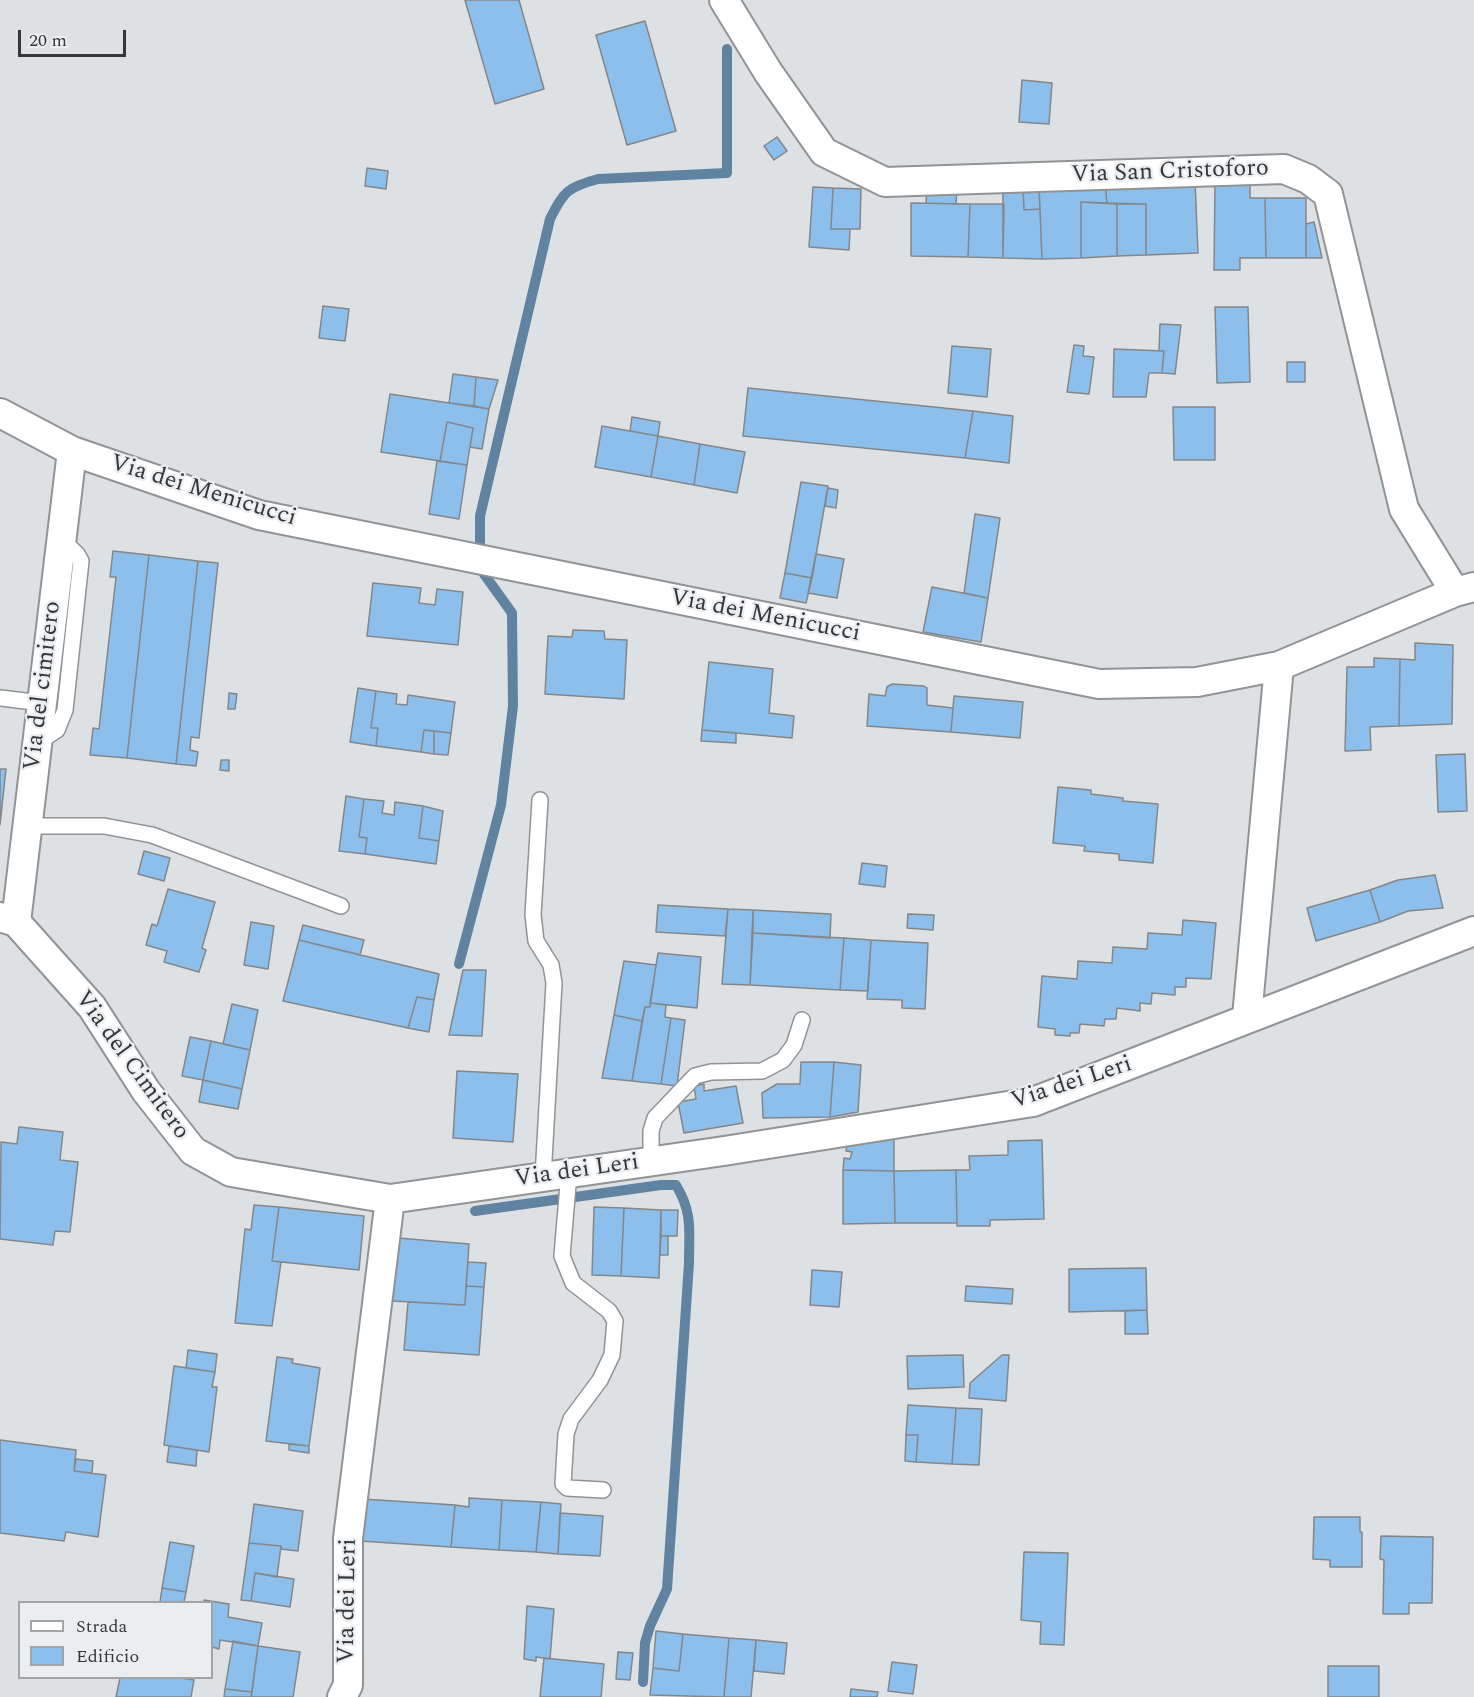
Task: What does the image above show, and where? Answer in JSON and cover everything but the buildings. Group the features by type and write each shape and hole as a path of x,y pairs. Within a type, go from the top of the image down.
{"street":[{"name":"Via San Cristoforo","path":"724,0 768,72 824,152 885,182 1284,169 1308,178 1328,194 1404,509 1465,590"},
{"path":"0,413 72,450"},
{"name":"Via dei Menicucci","path":"72,450 259,515 1099,684 1197,682 1279,666 1465,590"},
{"name":"Via del cimitero","path":"8,920 27,825 72,450"},
{"path":"1247,1017 1279,666"},
{"name":"Via del Cimitero","path":"8,920 92,1007 146,1091 193,1151 231,1172 390,1199"},
{"name":"Via dei Leri","path":"342,1697 348,1685 348,1538 390,1199 1033,1102 1133,1065 1247,1017 1474,931"}],"lane":[{"path":"37,743 57,730 65,710 81,561 62,540"},
{"path":"0,698 42,703"},
{"path":"540,800 533,915 536,940 551,964 554,983 556,1175 562,1256 573,1283 609,1311 615,1321 612,1355 600,1380 571,1419 566,1434 563,1484 567,1488 603,1490"},
{"path":"27,825 104,825 152,835 341,906"},
{"path":"651,1161 651,1131 655,1118 695,1076 711,1072 762,1071 783,1060 794,1045 802,1020"}],"waterway":[{"path":"480,547 480,516 550,219 563,196 573,188 598,179 727,173 727,49"},
{"path":"459,964 501,805 513,706 512,613 484,574"},
{"path":"475,1211 661,1185 676,1185 685,1204 689,1222 689,1263 667,1589 645,1643 643,1682"}]}
